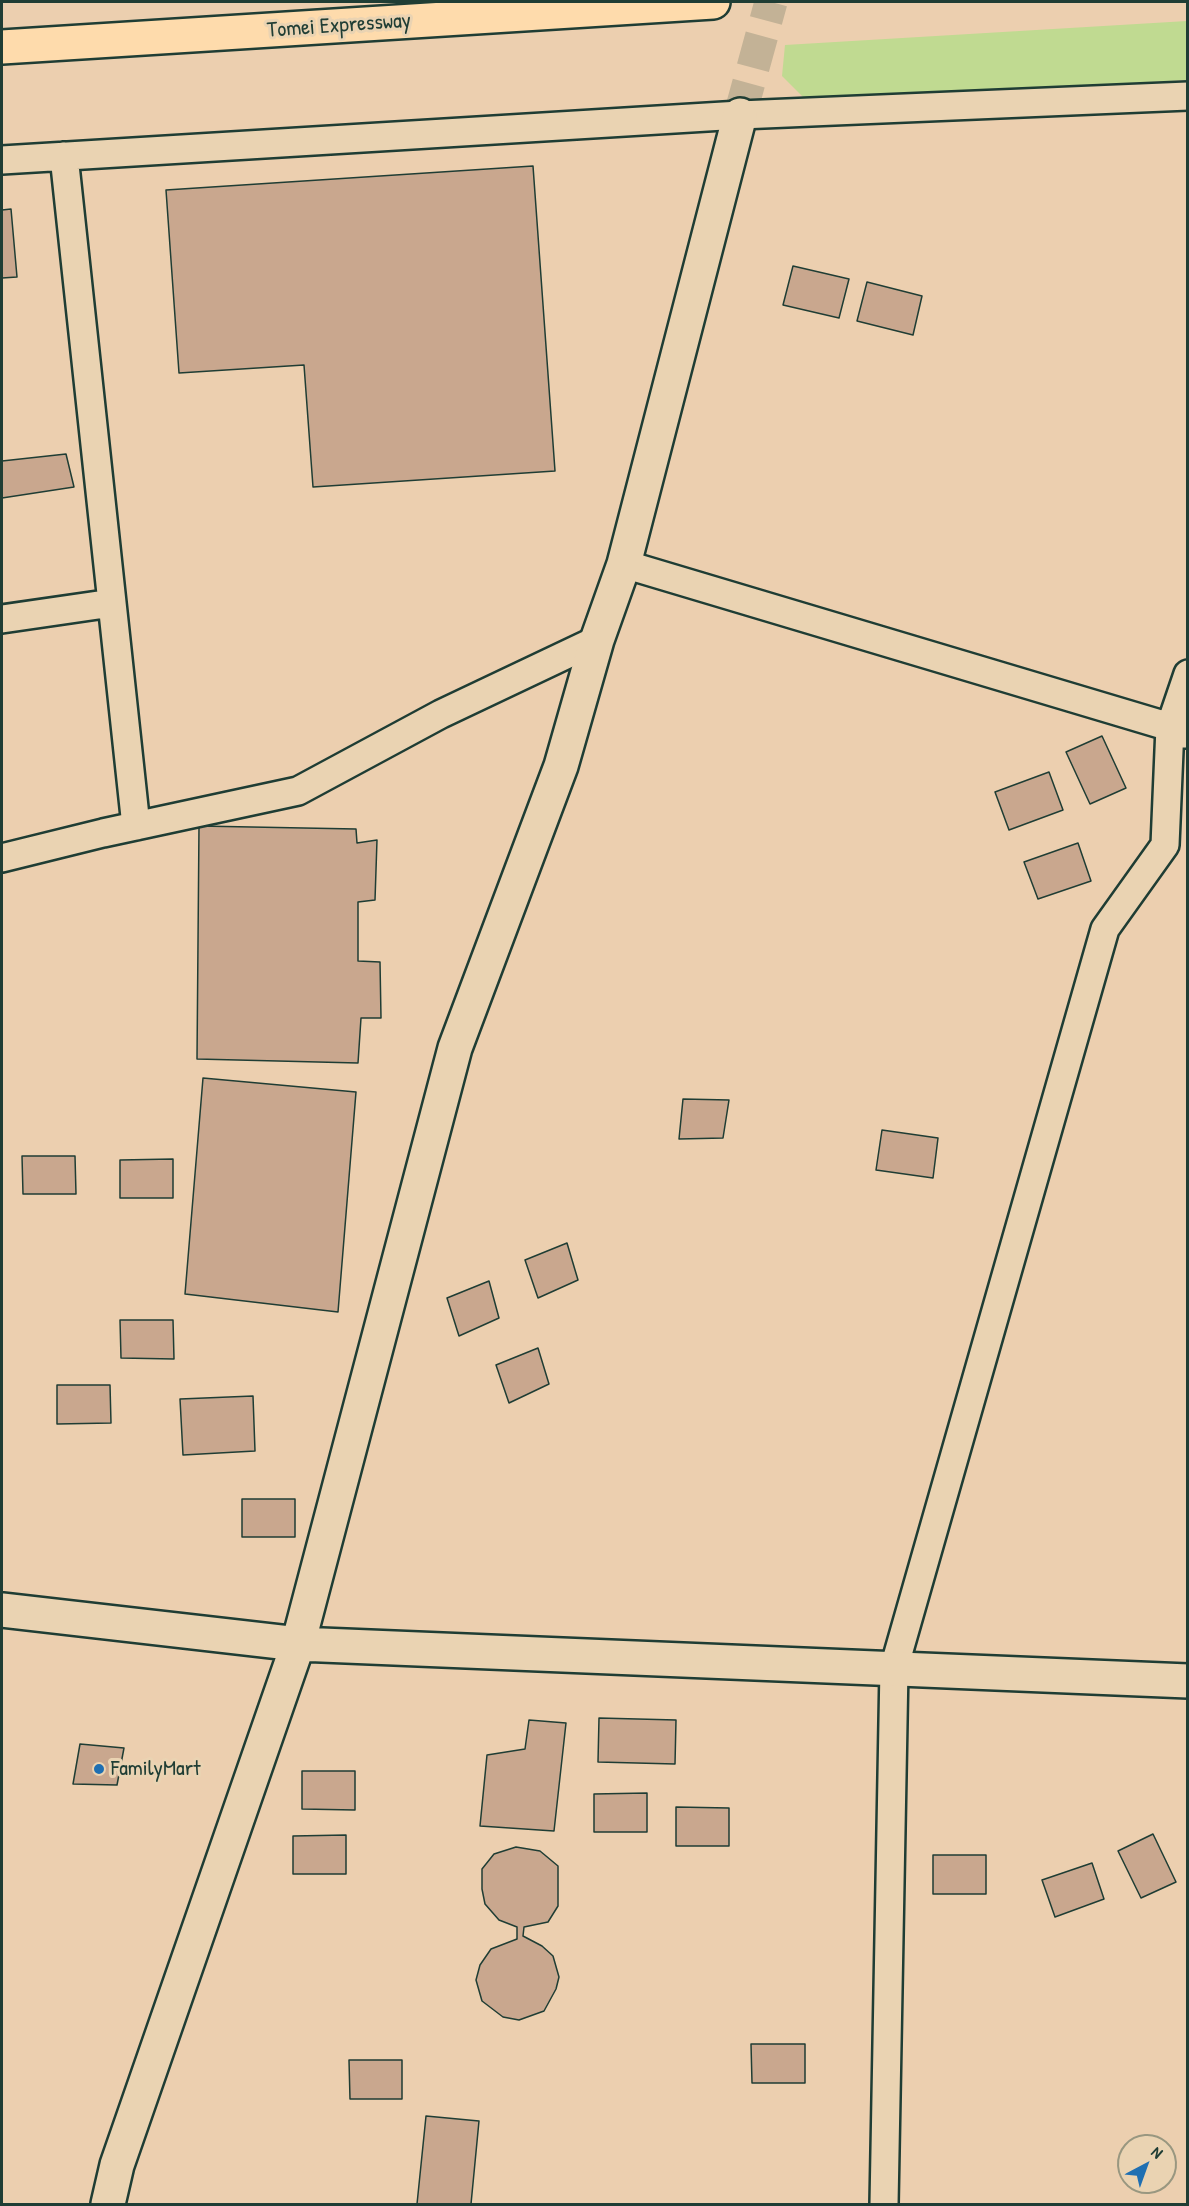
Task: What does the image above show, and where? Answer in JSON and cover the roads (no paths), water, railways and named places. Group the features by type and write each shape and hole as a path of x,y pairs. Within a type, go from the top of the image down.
{"highway":[{"name":"Tomei Expressway","path":"2,49 713,2"}],"street":[{"path":"2,160 740,115 1188,96"},
{"path":"108,2205 117,2164 298,1644 455,1048 561,766 597,640 624,564 740,115"},
{"path":"64,156 136,826"},
{"path":"624,564 1179,731"},
{"path":"2,619 112,603"},
{"path":"2,858 298,791 441,714 597,640"},
{"path":"884,2205 894,1668 1105,929 1165,845 1188,674"},
{"path":"2,1610 298,1644 1188,1681"}],"tunnel":[{"path":"740,115 771,2"}],"place":[{"name":"FamilyMart","path":"99,1769"}]}
